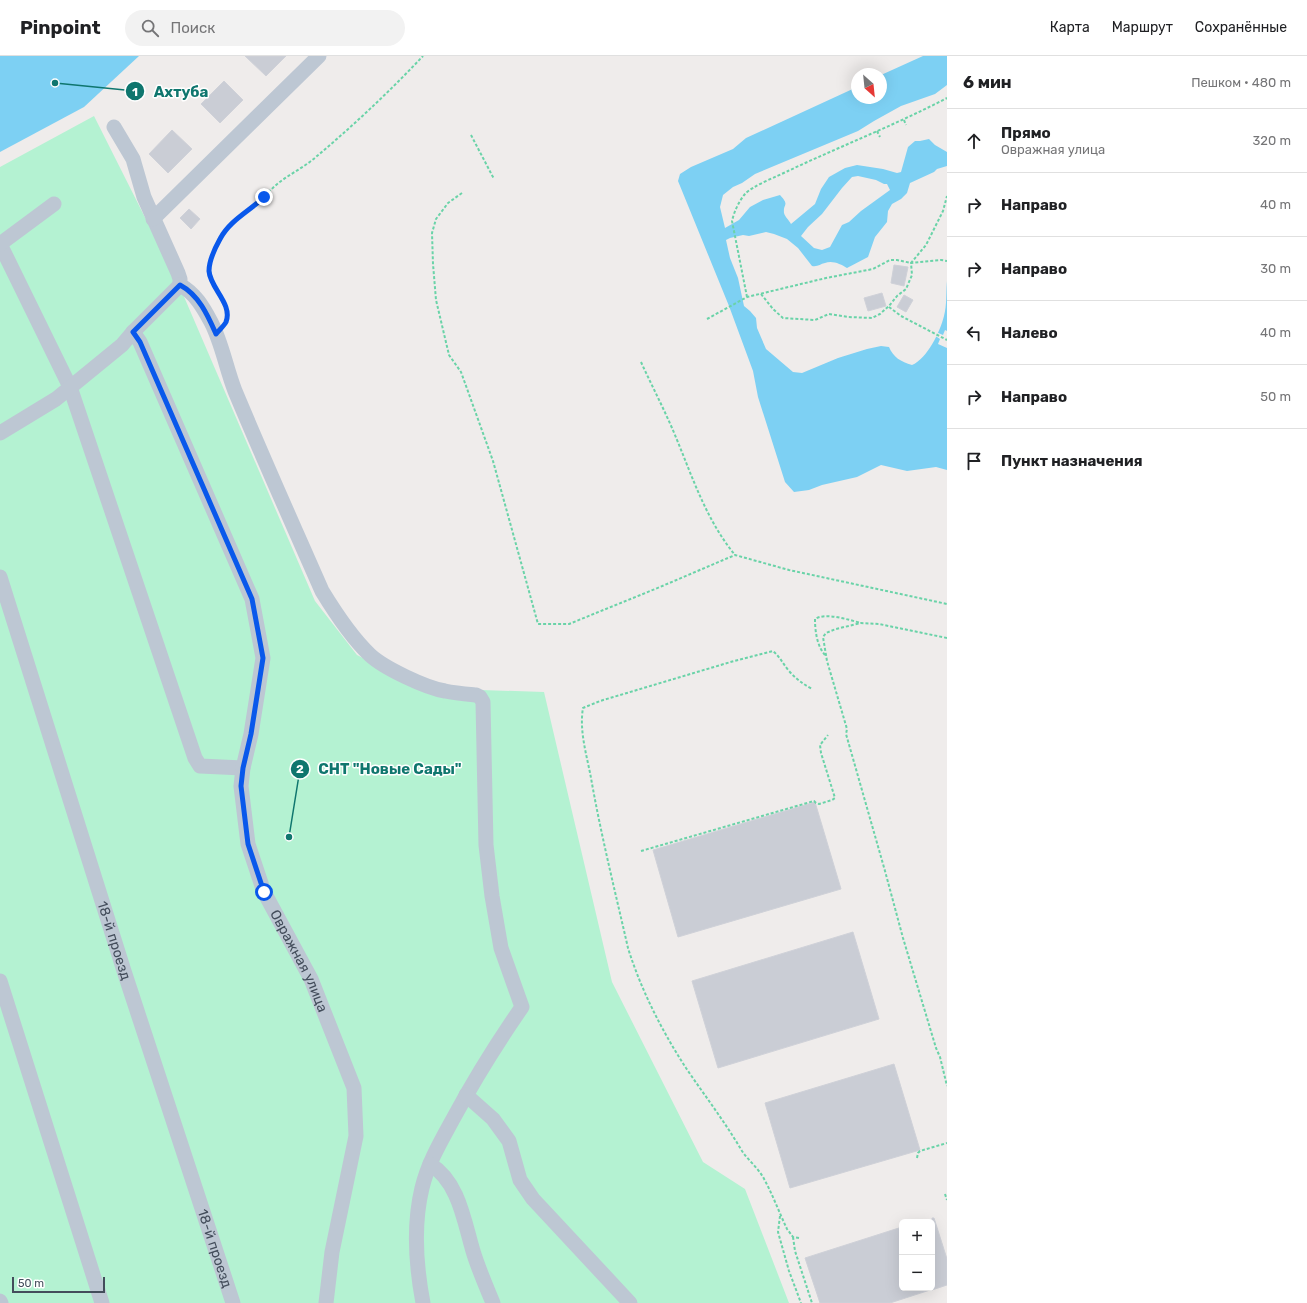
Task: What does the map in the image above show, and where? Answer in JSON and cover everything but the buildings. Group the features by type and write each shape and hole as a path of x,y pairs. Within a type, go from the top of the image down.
{"street":[{"path":"153,220 319,56"},
{"path":"0,433 56,399 122,344 180,285 178,273 144,197 133,159 114,127"},
{"path":"54,204 0,244 70,387 195,758 200,766 243,768"},
{"path":"180,285 189,290 195,296 211,322 234,389 322,591 330,605 358,642 372,657 392,670 439,690 476,695 480,697 483,702 486,845 492,896 501,948 522,1006 490,1054 466,1095 430,1164 422,1188 417,1217 417,1253 422,1303"},
{"name":"Овражная улица","path":"133,332 140,342 252,599 263,658 241,786 248,844 264,892 311,979 354,1088 356,1136 332,1252 326,1303"},
{"name":"18-й проезд","path":"0,577 117,949 233,1303"},
{"path":"0,981 102,1303"},
{"path":"466,1095 493,1118 509,1141 520,1180 533,1199 630,1303"},
{"path":"430,1164 447,1180 459,1203 473,1252 492,1303"}],"path":[{"path":"216,334 226,321 227,310 210,278 209,270 216,246 226,230 244,212 256,205 275,186 316,158 367,112 423,56"},
{"path":"747,296 732,221 745,193 760,184 834,149 904,120 947,98"},
{"path":"904,120 906,125"},
{"path":"894,124 896,129"},
{"path":"877,131 880,137"},
{"path":"471,135 494,179"},
{"path":"462,193 448,203 436,219 432,233 432,264 436,300 449,355 461,372 492,461 538,624 569,624 735,555"},
{"path":"760,294 783,318 814,320 829,314 848,317 872,318 880,314 906,289 912,275 911,263 926,245 943,211 947,196"},
{"path":"707,319 747,296 872,269 890,260 911,263 941,260 947,261"},
{"path":"889,306 901,316 947,340"},
{"path":"641,362 672,427 702,503 723,540 735,555 789,570 947,604"},
{"path":"826,656 818,640 815,628 815,618 819,616 836,617 861,623 879,624 947,638"},
{"path":"861,623 826,633 823,638 826,656 847,729 846,734 903,938 940,1057 947,1086"},
{"path":"812,689 799,682 789,672 773,651 734,661 600,701 583,708 582,712 583,735 594,798 633,966 656,1016 670,1042 733,1134 743,1152 759,1171 787,1229 793,1237 795,1251 812,1303"},
{"path":"641,851 814,801 819,804 832,800 835,798 820,745 828,735"},
{"path":"917,1158 920,1151 947,1144"},
{"path":"945,1194 947,1200"},
{"path":"780,1215 778,1232 801,1303"},
{"path":"793,1237 799,1238"}],"green space":[{"path":"94,116 179,285 315,601 357,655 422,688 544,692 612,982 703,1162 745,1189 789,1303 0,1303 0,167"}],"water":[{"path":"0,56 139,56 84,107 0,152"},
{"path":"923,56 947,56 947,85 935,94 901,106 858,131 755,174 733,187 723,195 720,207 725,228 739,220 750,207 763,200 780,195 785,203 784,213 791,224 815,204 821,189 829,177 845,168 857,165 897,173 901,172 908,147 915,141 929,139 935,145 947,152 947,166 937,169 934,172 910,183 907,193 901,199 892,204 888,211 887,222 875,237 868,257 847,268 833,262 812,266 798,248 787,239 766,232 749,236 743,235 726,240 730,258 738,278 744,306 756,318 757,328 766,349 793,372 802,373 838,358 881,346 889,347 898,359 904,362 912,365 918,362 928,351 942,322 946,307 947,281 947,470 936,467 907,471 881,465 857,477 822,485 809,490 794,492 785,482 758,397 753,371 729,306 678,181 680,174 691,167 733,149 746,138 851,90 851,104 887,104 887,72","holes":["858,176 876,180 887,184 890,190 861,211 849,222 842,225 830,247 822,250 814,248 801,236 822,214 852,177"]}],"pier":[{"path":"945,330 947,331 947,348 938,344 940,339 934,335 936,332 943,335"}],"place":[{"name":"Ахтуба","path":"55,83"},
{"name":"СНТ \"Новые Сады\"","path":"289,837"}],"route":[{"path":"264,197 256,205 244,212 226,230 216,246 211,260 209,270 210,278 227,310 226,321 216,334 211,322 195,296 189,290 180,285 178,289 168,296 133,332 140,342 252,599 263,658 241,786 248,844 264,892"}]}
